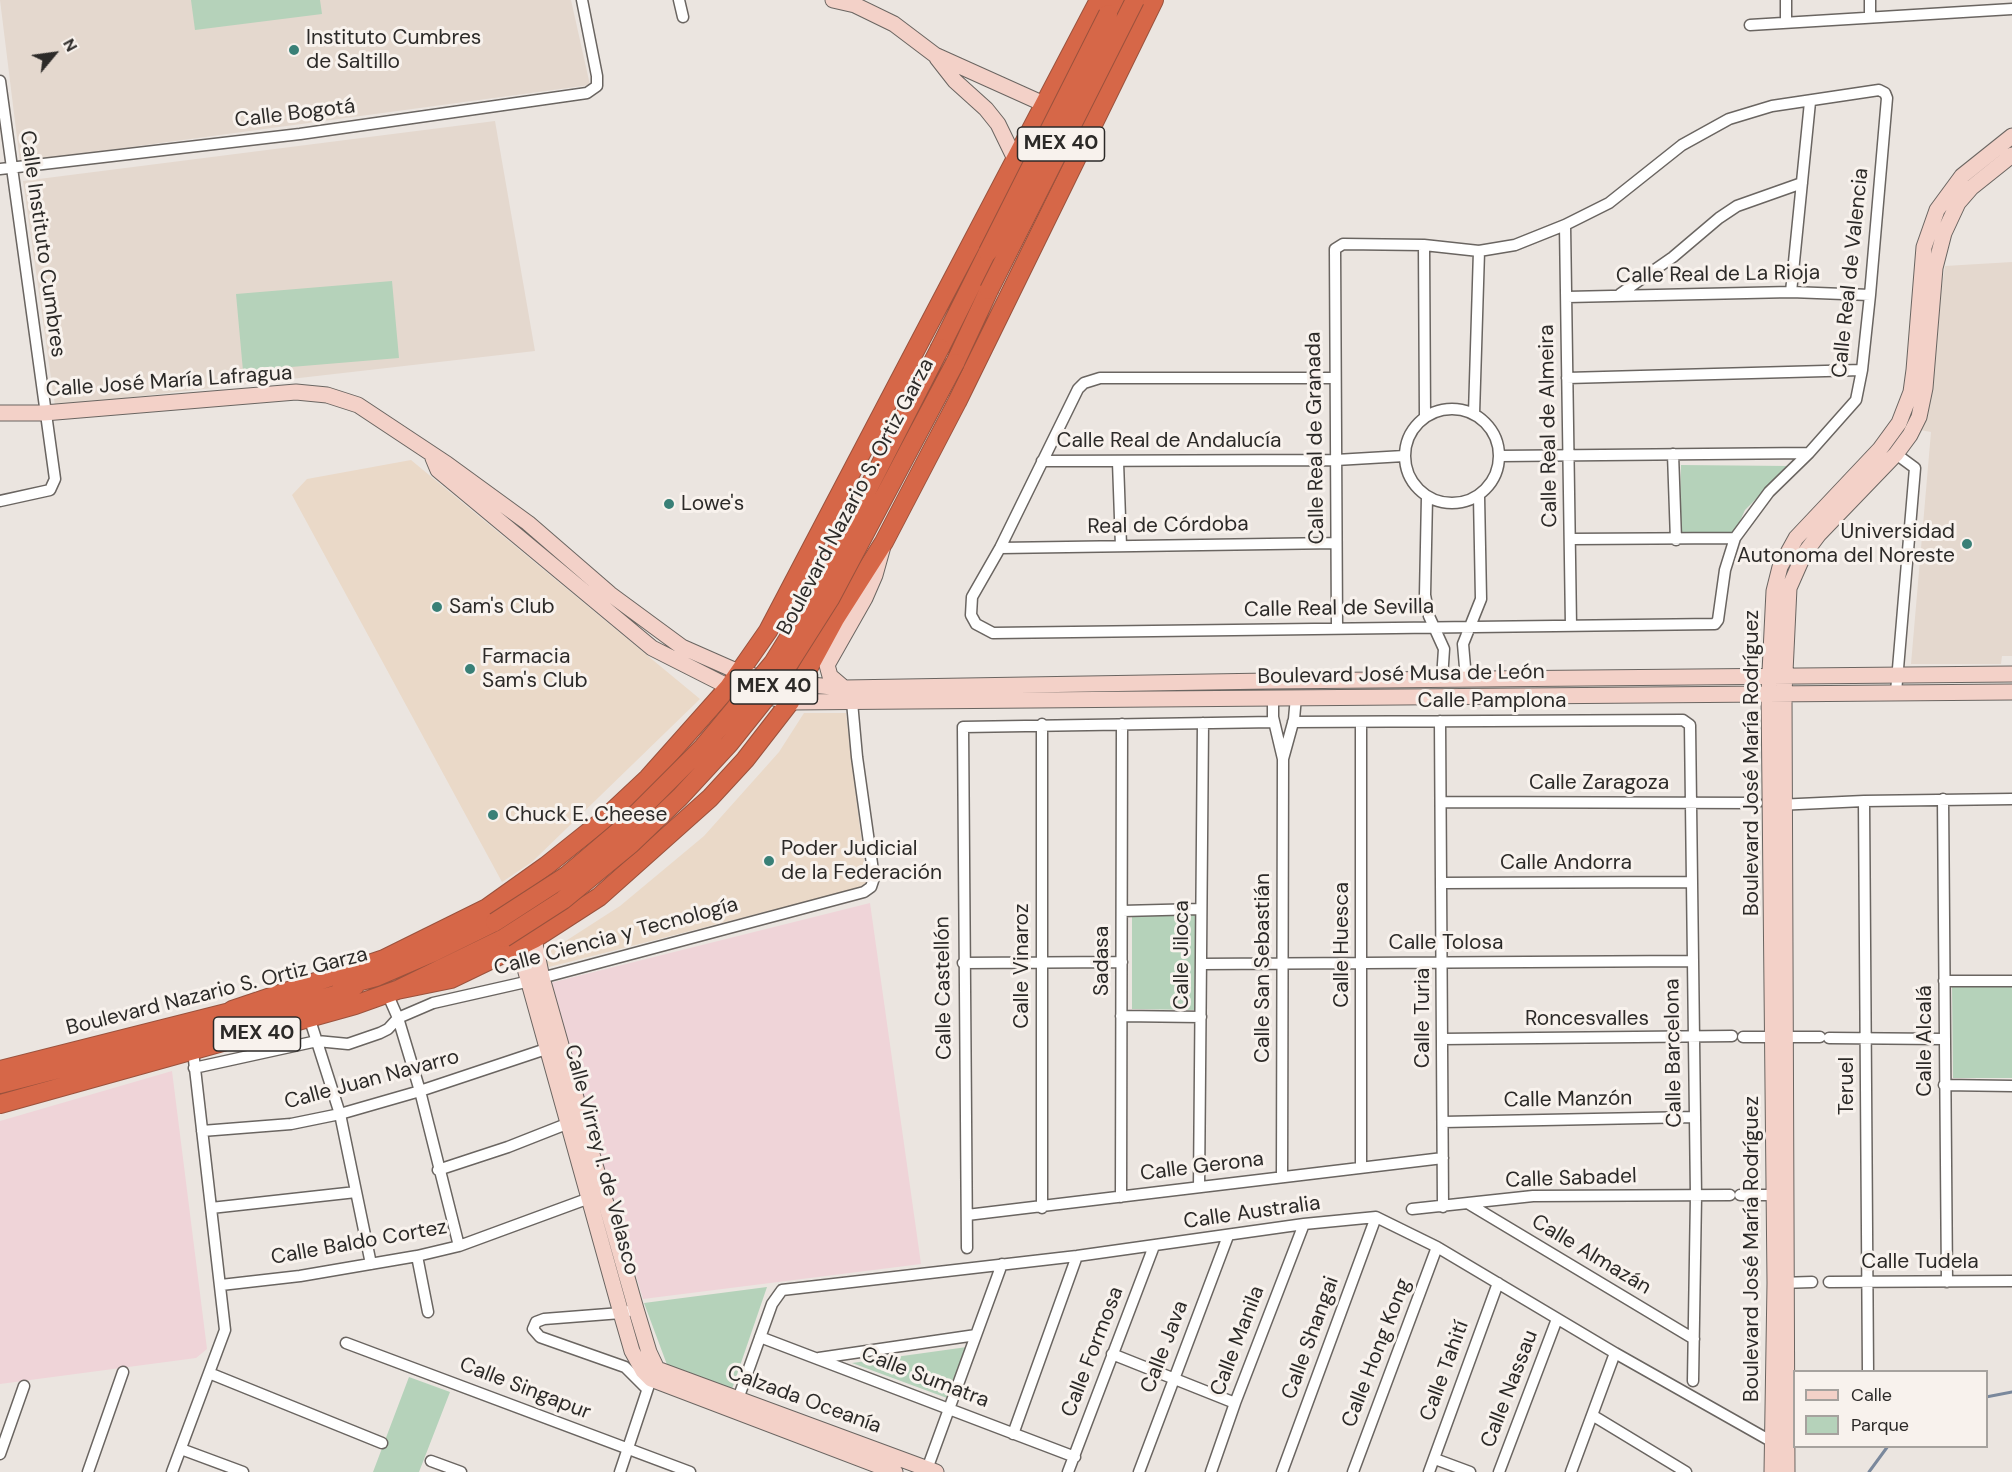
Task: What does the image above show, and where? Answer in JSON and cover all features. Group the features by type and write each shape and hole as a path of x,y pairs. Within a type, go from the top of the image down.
{"highway":[{"name":"Boulevard Nazario S. Ortiz Garza","path":"0,1104 194,1059 392,991 513,937 563,900 631,844 680,798 729,744 773,689 830,599 958,357 989,290 1135,0"},
{"path":"513,937 599,897 649,855 710,798 745,760 790,702 821,643 884,542 957,402 995,319 1154,0"},
{"name":"Boulevard Nazario S. Ortiz Garza","path":"0,1070 232,1010 287,1001 376,977 434,952 513,937 566,876 619,831 703,747 772,663 806,610 959,311 1108,5"},
{"path":"232,1010 384,959 487,908 546,866 601,822 648,778 729,687 741,673 768,631 1015,159 1046,104 1108,5"},
{"path":"905,368 959,311"},
{"path":"958,357 995,319"},
{"path":"768,631 772,639 787,650 805,652 821,643"},
{"path":"710,708 720,710 733,719 744,742 745,760"},
{"path":"0,1084 215,1029 335,995 376,977"}],"main road":[{"path":"833,0 855,2 894,24 935,55 1046,104 1091,127"},
{"path":"935,55 955,81 998,124 1015,159"},
{"name":"Boulevard José María Rodríguez","path":"1777,676 1772,612 1780,567 1786,554 1813,518 1880,449 1899,423 1906,409 1914,370 1924,246 1937,210 1962,176 2012,136"},
{"name":"Boulevard José María Rodríguez","path":"1787,1472 1781,1283 1780,1037 1771,805 1777,676 1789,588 1796,570 1819,534 1896,454 1910,435 1923,403 1935,268 1944,233 1958,203 1971,188 2012,155"},
{"name":"Calle José María Lafragua","path":"0,413 44,413 296,392 327,395 358,405 447,464 528,523 610,594 682,647 741,673 801,684"},
{"name":"Calle José María Lafragua","path":"431,455 438,470 652,648 729,687 790,702"},
{"path":"848,695 830,676 827,665 865,598 875,575 884,542"},
{"path":"610,594 623,612 629,629"},
{"name":"Boulevard José Musa de León","path":"790,702 848,695 1333,680 2012,674"},
{"path":"1569,678 1577,686 1570,694"},
{"path":"1273,698 1287,688 1333,680"},
{"name":"Boulevard José Musa de León","path":"801,684 848,695 1273,698 1776,692 2012,692"},
{"name":"Calle Virrey I. de Velasco","path":"513,937 536,979 596,1196 621,1313 635,1358 652,1379"},
{"name":"Calle Virrey I. de Velasco","path":"536,979 549,1048 569,1123 636,1309 648,1352 652,1379"},
{"name":"Boulevard José María Rodríguez","path":"1772,1472 1781,1283 1774,1195 1780,1037"},
{"name":"Calzada Oceanía","path":"652,1379 738,1399 930,1471"},
{"name":"Calzada Oceanía","path":"652,1379 895,1472"}],"street":[{"name":"Calle Bogotá","path":"0,169 300,134 594,90 597,76 582,0"},
{"path":"679,0 683,17"},
{"path":"1786,0 1786,22"},
{"path":"1870,0 1870,16"},
{"path":"1750,25 1870,16 1954,5 2012,9"},
{"name":"Calle Instituto Cumbres","path":"0,81 44,413 55,478 50,490 0,501"},
{"name":"Calle Real de Valencia","path":"1715,624 1725,570 1735,538 1769,492 1809,453 1856,400 1862,370 1886,110 1885,93 1878,90 1810,102"},
{"path":"1425,417 1424,245 1479,251 1515,245 1565,225 1609,203 1682,145 1708,129 1749,111 1810,102 1791,292"},
{"path":"1618,296 1673,258 1737,206 1802,183"},
{"name":"Calle Real de Almeira","path":"1565,225 1571,539 1570,626"},
{"name":"Calle Real de Granada","path":"1337,628 1335,249 1343,244 1424,245"},
{"path":"1474,414 1479,251"},
{"name":"Calle Real de La Rioja","path":"1567,297 1791,292 1870,295"},
{"path":"1567,378 1862,370"},
{"path":"1000,548 1078,389 1084,382 1100,378 1334,378"},
{"path":"1458,409 1474,414 1492,432 1500,456 1494,479 1479,496 1462,504 1444,504 1427,497 1415,486 1407,472 1404,456 1411,434 1425,417 1441,410 1458,409"},
{"path":"1500,456 1809,453"},
{"path":"1673,454 1676,540"},
{"path":"1896,454 1915,468 1896,693"},
{"name":"Calle Real de Andalucía","path":"1042,461 1336,460 1404,456"},
{"path":"1118,462 1121,546"},
{"path":"1466,679 1463,644 1468,628 1479,609 1481,599 1479,496"},
{"path":"1427,497 1425,595 1433,627 1444,649 1442,679"},
{"path":"1571,539 1735,538"},
{"name":"Real de Córdoba","path":"1000,548 1336,543"},
{"name":"Calle Real de Sevilla","path":"1000,548 972,597 971,615 976,624 993,633 1715,624"},
{"name":"Calle Ciencia y Tecnología","path":"194,1059 317,1041 348,1044 388,1029 398,1018 433,1003 536,979 864,892 871,887 874,878 848,695"},
{"name":"Calle San Sebastián","path":"1283,759 1293,722 1296,697"},
{"name":"Calle San Sebastián","path":"1273,698 1274,722 1283,759 1282,1177"},
{"name":"Calle Pamplona","path":"1293,722 1683,720 1690,725"},
{"name":"Calle Turia","path":"1440,721 1443,1207"},
{"path":"1042,724 1274,722"},
{"name":"Calle Huesca","path":"1361,722 1361,1168"},
{"name":"Calle Jiloca","path":"1199,1187 1203,723"},
{"name":"Calle Castellón","path":"967,1248 963,963 963,727 1042,724"},
{"name":"Calle Vinaroz","path":"1042,724 1042,1208"},
{"name":"Sadasa","path":"1121,1197 1122,724"},
{"name":"Calle Barcelona","path":"1690,725 1691,961 1696,1196 1693,1381"},
{"name":"Calle Alcalá","path":"1943,799 1943,1039 1947,1282"},
{"name":"Calle Zaragoza","path":"1441,802 1692,802 1771,805 2012,799"},
{"name":"Teruel","path":"1863,801 1868,1370"},
{"name":"Calle Andorra","path":"1442,883 1691,882"},
{"path":"1122,911 1201,909"},
{"name":"Calle Tolosa","path":"1201,964 1691,961"},
{"path":"963,963 1122,962"},
{"path":"1944,981 2012,981"},
{"path":"392,991 459,1246"},
{"path":"1121,1016 1201,1017"},
{"path":"310,1020 339,1114 371,1264"},
{"name":"Roncesvalles","path":"1442,1039 1780,1037 1866,1039"},
{"path":"1866,1039 1943,1039"},
{"name":"Calle Juan Navarro","path":"202,1131 291,1124 339,1114 420,1091 549,1048"},
{"path":"172,1472 225,1330 194,1059"},
{"path":"1944,1085 2012,1086"},
{"name":"Calle Manzón","path":"1443,1122 1694,1117"},
{"path":"438,1170 508,1147 569,1123"},
{"name":"Calle Gerona","path":"967,1215 1042,1208 1443,1158"},
{"path":"212,1208 356,1192"},
{"name":"Calle Sabadel","path":"1412,1209 1533,1196 1774,1195"},
{"name":"Calle Baldo Cortez","path":"221,1285 417,1256 459,1246 596,1196"},
{"name":"Calle Almazán","path":"1469,1204 1694,1339"},
{"path":"1376,1217 1437,1247 1615,1353 1787,1449"},
{"name":"Calle Australia","path":"738,1399 772,1304 782,1290 1077,1256 1304,1224 1376,1217"},
{"name":"Calle Shangai","path":"1282,1472 1376,1217"},
{"name":"Calle Manila","path":"1211,1472 1234,1403 1304,1224"},
{"name":"Calle Java","path":"1139,1472 1228,1236"},
{"name":"Calle Formosa","path":"1068,1472 1154,1246"},
{"name":"Calle Hong Kong","path":"1353,1472 1437,1247"},
{"path":"417,1256 428,1312"},
{"path":"1013,1434 1077,1256"},
{"path":"930,1471 1002,1264"},
{"name":"Calle Tudela","path":"1829,1282 2012,1281"},
{"path":"1781,1283 1812,1282"},
{"name":"Calle Tahití","path":"1429,1472 1498,1283"},
{"path":"621,1313 636,1309"},
{"name":"Calzada Oceanía","path":"621,1313 544,1319 533,1325 540,1337 652,1379"},
{"name":"Calle Nassau","path":"1499,1472 1557,1319"},
{"path":"818,1358 976,1335"},
{"name":"Calle Sumatra","path":"760,1337 1074,1457"},
{"name":"Calle Singapur","path":"346,1343 690,1472"},
{"path":"1112,1353 1234,1403"},
{"path":"1571,1472 1615,1353"},
{"path":"88,1472 123,1372"},
{"path":"209,1373 382,1443"},
{"path":"620,1472 652,1379"},
{"path":"0,1454 24,1386"},
{"path":"1592,1415 1686,1472"},
{"path":"181,1449 243,1472"},
{"path":"1435,1459 1470,1472"},
{"path":"431,1461 461,1472"}],"shaded area":[{"name":"Instituto Cumbres de Saltillo","path":"0,0 571,0 590,85 20,162"},
{"path":"495,121 535,351 55,406 23,181"},
{"name":"Universidad Autonoma del Noreste","path":"2012,262 2012,656 2002,656 2001,664 1911,664 1931,432 1920,430 1945,266"},
{"path":"411,460 700,699 532,862 502,882 292,495 307,479"},
{"name":"Poder Judicial de la Federación","path":"804,713 846,713 867,886 549,967 544,955 620,906 704,836 779,752"},
{"path":"870,903 921,1264 643,1299 550,983"},
{"path":"172,1071 207,1349 196,1358 0,1384 0,1121"}],"green space":[{"path":"191,0 320,0 322,14 195,30"},
{"path":"392,281 399,358 243,371 236,294"},
{"path":"1681,465 1789,466 1745,510 1734,534 1679,535"},
{"path":"1132,914 1196,915 1196,1010 1132,1009"},
{"path":"1952,987 2012,987 2012,1078 1953,1078"},
{"path":"767,1287 731,1392 669,1370 644,1303"},
{"path":"967,1347 947,1398 852,1363"},
{"path":"409,1377 450,1392 419,1472 373,1472"}],"waterway":[{"path":"1988,1397 2012,1392"},
{"path":"1869,1472 1887,1448"}],"place":[{"name":"Instituto Cumbres de Saltillo","path":"294,50"},
{"name":"Lowe's","path":"669,504"},
{"name":"Universidad Autonoma del Noreste","path":"1967,544"},
{"name":"Sam's Club","path":"437,607"},
{"name":"Farmacia Sam's Club","path":"470,669"},
{"name":"Chuck E. Cheese","path":"493,815"},
{"name":"Poder Judicial de la Federación","path":"769,861"}]}
